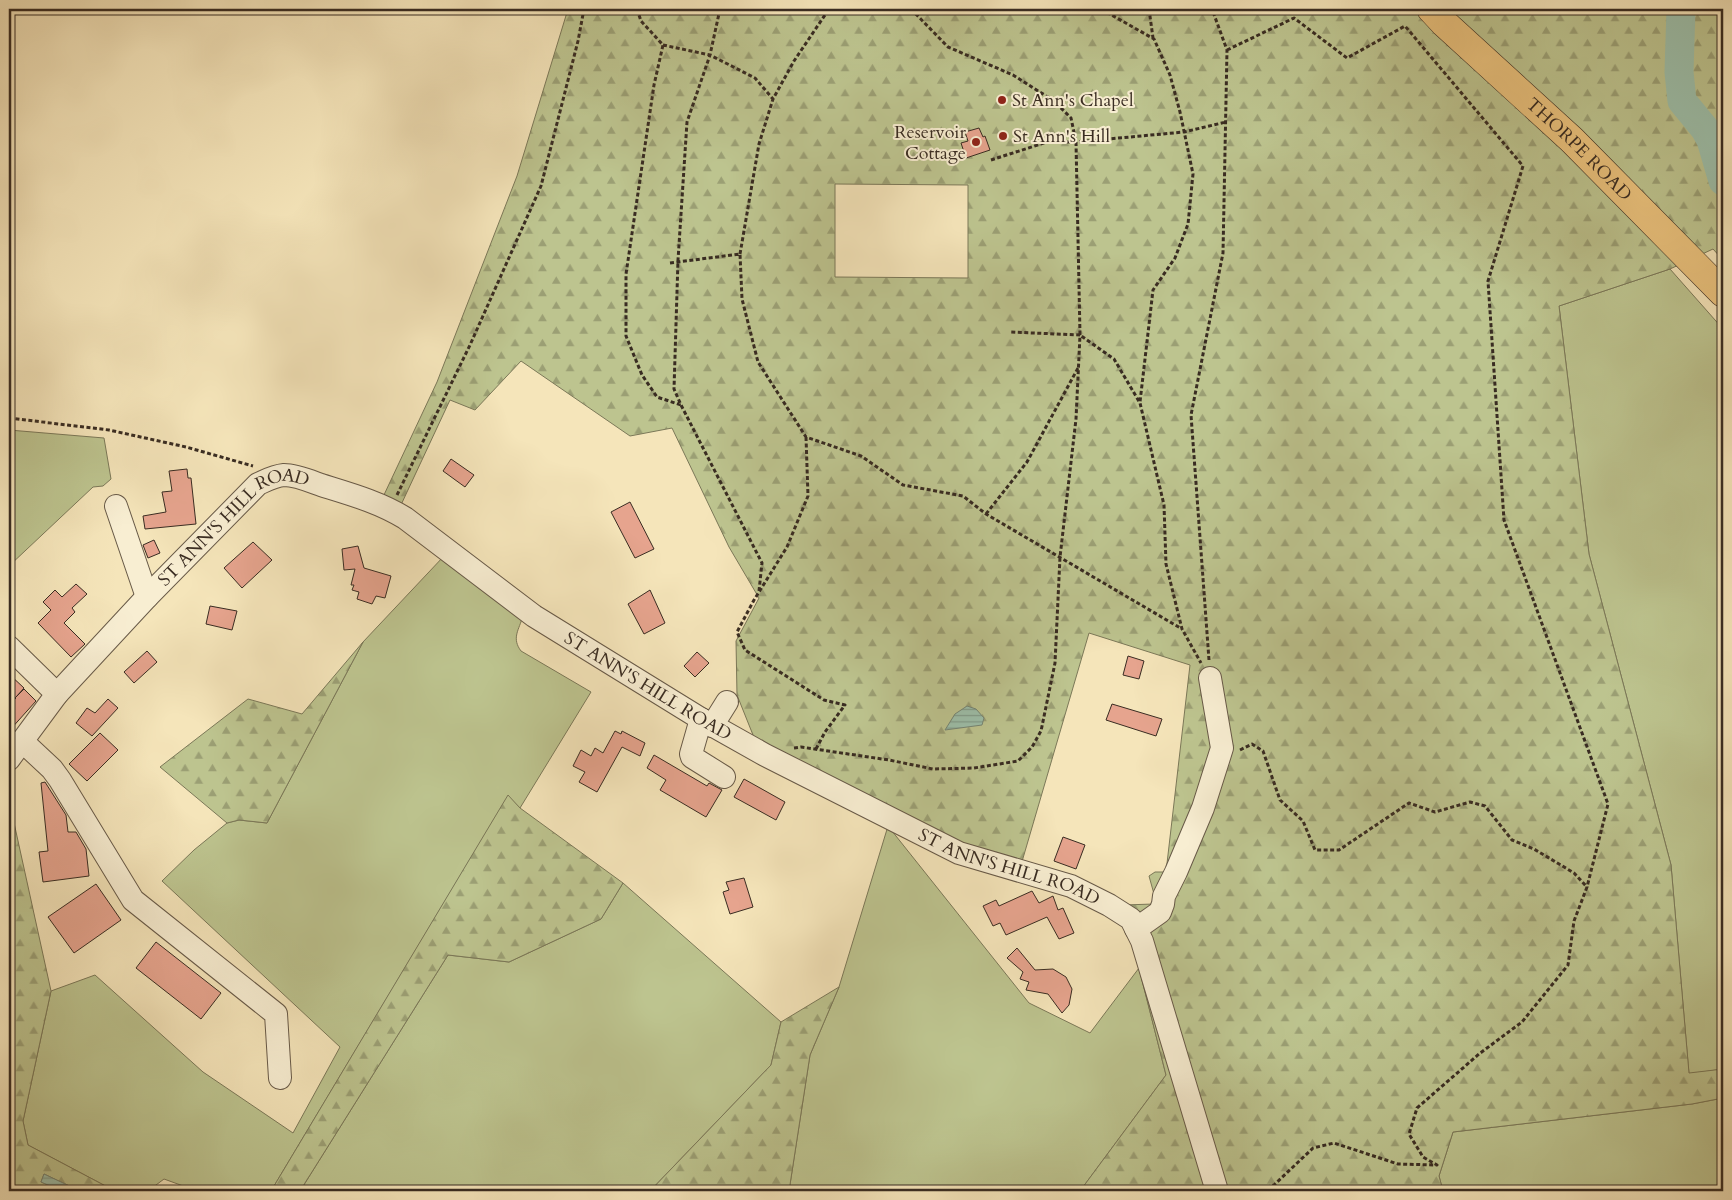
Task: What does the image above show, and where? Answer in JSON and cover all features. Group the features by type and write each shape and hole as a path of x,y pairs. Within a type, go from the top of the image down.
{"main road":[{"name":"THORPE ROAD","path":"1431,9 1572,140 1723,294"}],"street":[{"name":"ST ANN'S HILL ROAD","path":"9,759 58,694 147,597 258,484 274,476 286,475 376,502 390,509 534,616 706,723 765,756 958,853 1070,886 1122,913 1131,920 1142,941 1217,1191"},
{"path":"116,506 147,597"},
{"path":"10,651 58,694"},
{"path":"1136,929 1160,912 1164,896 1203,808 1222,748 1210,678"},
{"path":"724,777 692,757 706,723 727,702"},
{"path":"22,741 60,780 133,900 276,1014 280,1078"}],"path":[{"path":"390,509 470,345 541,186 578,41 584,9"},
{"path":"637,9 640,21 663,44 710,55 755,78 773,99"},
{"path":"720,9 710,55 687,122 678,260 674,389 762,562 759,591"},
{"path":"816,749 825,732 845,705 824,700 745,650 737,632 759,591 788,547 808,496 806,437 758,362 742,299 740,254 759,144 773,99 794,61 829,9"},
{"path":"765,756 774,752 801,747 889,760 933,769 974,768 1018,761 1032,747 1041,731 1050,697 1056,662 1060,557 1076,419 1080,365 1076,142 1071,118 1054,101 1013,75 948,47 911,9"},
{"path":"1101,9 1154,39"},
{"path":"1140,403 1153,290 1175,258 1188,224 1193,174 1170,75 1154,39 1149,9"},
{"path":"1210,678 1191,415 1223,253 1227,50 1212,9"},
{"path":"1227,50 1294,18 1347,58 1405,26 1523,166 1488,282 1504,520 1608,804 1586,887 1574,921 1568,965 1522,1022 1479,1054 1417,1108 1409,1134 1423,1156 1437,1165 1398,1164 1334,1143 1313,1148 1274,1186 1252,1191"},
{"path":"663,44 654,85 626,274 626,336 642,375 657,397 681,405"},
{"path":"991,160 1047,142 1076,142 1184,132 1226,122"},
{"path":"670,263 678,260 740,254"},
{"path":"1010,332 1080,335 1114,359 1140,403 1164,505 1166,564 1182,629 1210,678"},
{"path":"986,514 1027,462 1080,365"},
{"path":"9,418 109,430 186,447 263,469 274,476"},
{"path":"806,437 860,456 903,485 963,496 986,514 1182,629"},
{"path":"1216,768 1226,757 1252,744 1263,751 1280,800 1303,821 1315,850 1339,850 1410,803 1435,812 1470,802 1485,806 1512,840 1534,849 1574,873 1586,887"}],"green space":[{"path":"568,9 1723,9 1723,260 1713,249 1670,269 1559,306 1589,554 1671,865 1689,1073 1723,1069 1723,1098 1692,1104 1453,1132 1439,1176 1443,1191 1080,1191 1166,1075 1123,905 1154,904 1154,894 1149,876 1155,872 1166,872 1190,665 1089,633 1021,865 962,847 757,745 737,695 736,641 759,598 729,547 672,428 630,436 521,361 475,410 450,400 400,507 383,497 437,382 517,176","holes":["835,184 968,185 968,278 835,277"]},
{"path":"1670,269 1723,329 1723,1069 1689,1074 1671,865 1589,554 1559,306"},
{"path":"9,430 104,438 111,479 103,486 93,487 9,566"},
{"path":"444,556 522,619 516,639 521,651 591,692 520,808 508,796 271,1191 197,1191 164,1179 148,1191 115,1191 28,1145 23,1121 51,991 95,975 203,1072 293,1133 340,1047 162,881 194,850 227,823 239,820 267,823 363,642"},
{"path":"363,642 267,823 239,820 227,823 160,767 248,699 302,714"},
{"path":"508,795 520,808 623,883 601,919 509,962 448,955 300,1191 271,1191"},
{"path":"9,800 51,991 23,1121 28,1145 115,1191 80,1191 44,1174 41,1182 62,1191 9,1191"},
{"path":"888,826 1029,1003 1090,1033 1139,968 1166,1075 1080,1191 789,1191 810,1055 839,987"},
{"path":"623,883 781,1022 771,1065 650,1191 300,1191 448,955 509,962 601,919"},
{"path":"839,987 810,1055 789,1191 650,1191 771,1065 781,1022"},
{"path":"1723,1098 1723,1191 1443,1191 1439,1176 1453,1132 1692,1104"}],"shaded area":[{"path":"1700,113 1716,140 1723,168 1723,190 1717,180 1709,146 1691,119"},
{"path":"967,706 976,709 984,718 982,725 945,730 955,714"},
{"path":"44,1174 80,1191 62,1191 41,1182"}],"building":[{"name":"Reservoir Cottage","path":"979,128 983,137 985,136 990,150 966,158 961,143 968,141 965,132"},
{"path":"451,459 474,475 465,487 443,471"},
{"path":"187,469 188,478 191,478 196,524 145,529 143,516 166,512 162,492 172,491 169,471"},
{"path":"630,502 654,549 635,558 611,512"},
{"path":"154,540 160,553 148,558 143,545"},
{"path":"253,542 272,560 242,588 224,568"},
{"path":"358,546 364,568 391,576 385,598 376,596 372,604 357,599 359,592 352,590 354,585 351,585 355,569 344,570 342,549"},
{"path":"76,584 87,594 72,608 75,612 64,623 85,644 71,657 38,623 51,610 43,602 55,590 62,597"},
{"path":"650,590 665,623 644,634 628,604"},
{"path":"210,606 237,611 232,630 206,624"},
{"path":"147,651 157,662 134,683 124,672"},
{"path":"697,652 709,663 695,677 684,666"},
{"path":"1128,656 1144,661 1139,679 1123,675"},
{"path":"9,674 24,688 16,697 24,689 36,701 9,731 9,705 16,698 9,691"},
{"path":"108,699 118,708 92,736 76,723 87,708 95,713"},
{"path":"1112,704 1162,719 1156,736 1106,720"},
{"path":"615,731 621,734 622,731 645,743 640,756 622,747 597,792 579,782 585,772 573,766 581,750 591,756 595,748 603,753"},
{"path":"100,733 118,750 87,781 69,764"},
{"path":"654,755 707,786 709,783 722,790 706,817 660,790 666,780 647,768"},
{"path":"744,779 785,802 776,820 734,797"},
{"path":"45,782 66,815 68,832 76,832 86,849 89,876 43,882 39,852 48,851 41,783"},
{"path":"1063,837 1085,845 1076,869 1054,861"},
{"path":"744,878 753,907 730,914 723,892 729,890 726,882"},
{"path":"96,884 121,920 74,953 48,917"},
{"path":"1032,891 1039,903 1053,896 1058,910 1063,908 1074,933 1059,939 1047,917 1006,935 1000,923 993,926 983,906 996,900 999,906"},
{"path":"156,942 221,993 201,1019 136,968"},
{"path":"1017,948 1035,970 1053,969 1066,977 1072,989 1069,1005 1062,1013 1048,994 1026,990 1029,982 1020,979 1023,972 1007,958"}],"waterway":[{"path":"1681,9 1679,72 1682,101 1705,129 1711,140 1723,181"}],"place":[{"name":"St Ann's Chapel","path":"1002,100"},
{"name":"St Ann's Hill","path":"1003,136"},
{"name":"Reservoir Cottage","path":"976,142"}]}
